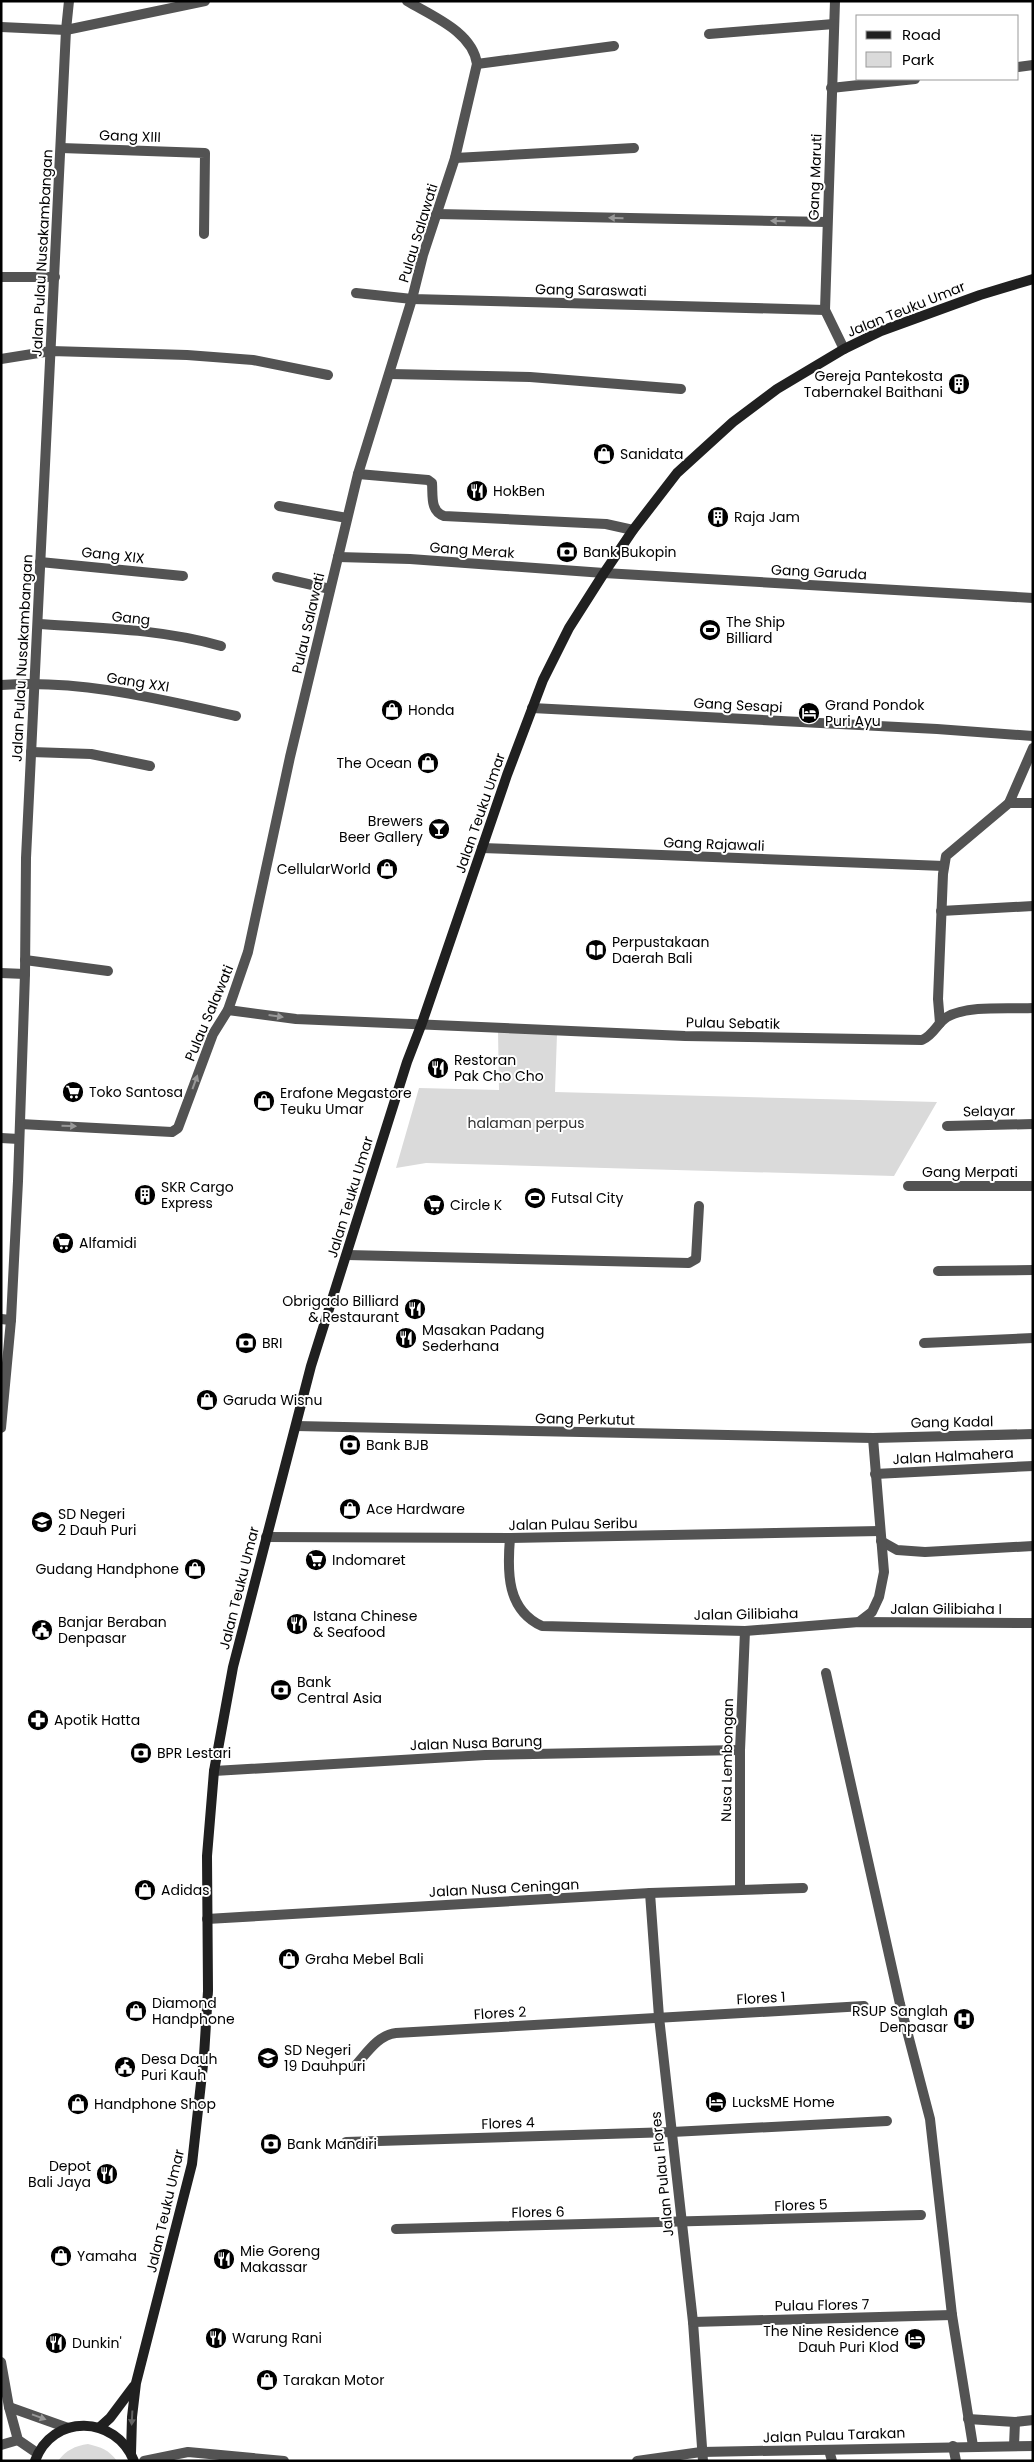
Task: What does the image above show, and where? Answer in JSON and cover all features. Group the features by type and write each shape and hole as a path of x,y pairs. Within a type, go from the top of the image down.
{"main road":[{"name":"Jalan Teuku Umar","path":"133,2457 132,2418 136,2383 192,2164 208,1991 207,1856 214,1771 234,1667 266,1537 312,1366 406,1062 422,1023 532,708 569,628 633,530 677,473 733,422 777,389 844,349 881,331 980,295 1033,279"},
{"name":"Jalan Teuku Umar","path":"100,2427 117,2409 136,2383"},
{"path":"36,2457 56,2434 68,2428 89,2425 100,2427 112,2433 133,2457"}],"street":[{"name":"Jalan Pulau Nusakambangan","path":"1,1428 6,1320 20,1124 25,974 26,858 66,30 69,1"},
{"path":"1,27 66,30 205,1"},
{"path":"407,1 460,33 476,55 477,64 614,46"},
{"name":"Gang Maruti","path":"835,1 825,310 844,349"},
{"path":"709,34 834,24"},
{"name":"Pulau Salawati","path":"20,1124 172,1132 178,1128 213,1034 228,1010 248,952 290,756 358,474 390,374 436,214 455,158 477,64"},
{"path":"1019,67 1033,66"},
{"path":"831,88 906,80"},
{"name":"Gang XIII","path":"61,148 205,153 204,234"},
{"path":"455,158 634,148"},
{"path":"436,214 827,222"},
{"path":"1,278 54,277"},
{"name":"Gang Saraswati","path":"356,293 412,299 825,310"},
{"path":"1,359 51,352 187,355 253,360 328,375"},
{"path":"390,374 530,377 681,389"},
{"path":"358,474 428,480 432,483 433,507 438,514 444,516 606,524 633,530"},
{"path":"279,506 347,518"},
{"name":"Gang Merak","path":"338,557 410,559 604,573"},
{"name":"Gang XIX","path":"40,562 183,576"},
{"name":"Gang Garuda","path":"604,573 1033,598"},
{"path":"277,577 330,588"},
{"name":"Gang","path":"38,624 120,630 202,640 221,646"},
{"name":"Gang XXI","path":"1,685 34,683 137,694 236,716"},
{"name":"Gang Sesapi","path":"532,708 937,729 1033,736"},
{"path":"940,1023 938,999 941,911 946,856 1009,803 1033,748"},
{"path":"31,752 91,754 150,766"},
{"path":"1009,803 1033,802"},
{"name":"Gang Rajawali","path":"482,848 944,866"},
{"path":"941,911 1033,906"},
{"path":"25,960 108,971"},
{"path":"1,973 25,974"},
{"name":"Pulau Sebatik","path":"228,1010 296,1019 422,1023 685,1036 922,1040 934,1033 940,1023 947,1017 967,1011 1033,1008"},
{"name":"Selayar","path":"947,1126 1033,1124"},
{"path":"1,1138 19,1139"},
{"name":"Gang Merpati","path":"908,1186 1033,1186"},
{"path":"347,1255 689,1263 696,1259 699,1206"},
{"path":"938,1271 1033,1270"},
{"path":"924,1342 1033,1338"},
{"name":"Gang Perkutut","path":"296,1426 873,1438"},
{"name":"Gang Kadal","path":"873,1438 1033,1434"},
{"path":"859,1622 872,1612 880,1598 884,1572 873,1438"},
{"name":"Jalan Halmahera","path":"875,1474 1033,1466"},
{"name":"Jalan Pulau Seribu","path":"266,1537 880,1536 897,1550 925,1552 1033,1546"},
{"name":"Jalan Gilibiaha","path":"510,1538 508,1562 512,1594 525,1616 542,1626 745,1631 859,1622"},
{"name":"Jalan Gilibiaha I","path":"859,1622 1033,1622"},
{"name":"Nusa Lembongan","path":"740,1889 740,1750 745,1631"},
{"path":"826,1673 900,2004 930,2120 952,2315 973,2446"},
{"name":"Jalan Nusa Barung","path":"214,1771 485,1755 740,1750"},
{"name":"Jalan Nusa Ceningan","path":"208,1919 650,1893 803,1888"},
{"name":"Jalan Pulau Flores","path":"650,1893 659,2017 693,2322 702,2456"},
{"name":"Flores 1","path":"659,2017 864,2006"},
{"name":"Flores 2","path":"355,2066 388,2034 659,2017"},
{"name":"Flores 4","path":"346,2142 672,2132 887,2122"},
{"name":"Flores 5","path":"681,2222 921,2215"},
{"name":"Flores 6","path":"396,2228 681,2222"},
{"name":"Pulau Flores 7","path":"693,2322 952,2315"},
{"path":"1,2362 9,2407 18,2440 36,2457"},
{"path":"9,2407 68,2428"},
{"path":"968,2419 1015,2422 1033,2420"},
{"path":"1014,2446 1015,2422"},
{"path":"1,2445 18,2440"},
{"path":"953,2446 956,2461"},
{"name":"Jalan Pulau Tarakan","path":"637,2461 829,2450 953,2446 1033,2446"},
{"path":"829,2450 832,2461"},
{"path":"144,2461 188,2452 284,2461"}],"green space":[{"name":"halaman perpus","path":"498,1031 557,1034 555,1092 937,1102 894,1176 426,1163 396,1168 419,1088 499,1090"},
{"path":"88,2444 97,2446 111,2454 117,2461 58,2461 71,2449"}],"place":[{"name":"Gereja Pantekosta Tabernakel Baithani","path":"959,384"},
{"name":"Sanidata","path":"604,454"},
{"name":"HokBen","path":"477,491"},
{"name":"Raja Jam","path":"718,517"},
{"name":"Bank Bukopin","path":"567,552"},
{"name":"The Ship Billiard","path":"710,630"},
{"name":"Honda","path":"392,710"},
{"name":"Grand Pondok Puri Ayu","path":"809,713"},
{"name":"The Ocean","path":"428,763"},
{"name":"Brewers Beer Gallery","path":"439,829"},
{"name":"CellularWorld","path":"387,869"},
{"name":"Perpustakaan Daerah Bali","path":"596,950"},
{"name":"Restoran Pak Cho Cho","path":"438,1068"},
{"name":"Toko Santosa","path":"73,1092"},
{"name":"Erafone Megastore Teuku Umar","path":"264,1101"},
{"name":"SKR Cargo Express","path":"145,1195"},
{"name":"Futsal City","path":"535,1198"},
{"name":"Circle K","path":"434,1205"},
{"name":"Alfamidi","path":"63,1243"},
{"name":"Obrigado Billiard & Restaurant","path":"415,1309"},
{"name":"Masakan Padang Sederhana","path":"406,1338"},
{"name":"BRI","path":"246,1343"},
{"name":"Garuda Wisnu","path":"207,1400"},
{"name":"Bank BJB","path":"350,1445"},
{"name":"Ace Hardware","path":"350,1509"},
{"name":"SD Negeri 2 Dauh Puri","path":"42,1522"},
{"name":"Indomaret","path":"316,1560"},
{"name":"Gudang Handphone","path":"195,1569"},
{"name":"Istana Chinese & Seafood","path":"297,1624"},
{"name":"Banjar Beraban Denpasar","path":"42,1630"},
{"name":"Bank Central Asia","path":"281,1690"},
{"name":"Apotik Hatta","path":"38,1720"},
{"name":"BPR Lestari","path":"141,1753"},
{"name":"Adidas","path":"145,1890"},
{"name":"Graha Mebel Bali","path":"289,1959"},
{"name":"Diamond Handphone","path":"136,2011"},
{"name":"RSUP Sanglah Denpasar","path":"964,2019"},
{"name":"SD Negeri 19 Dauhpuri","path":"268,2058"},
{"name":"Desa Dauh Puri Kauh","path":"125,2067"},
{"name":"LucksME Home","path":"716,2102"},
{"name":"Handphone Shop","path":"78,2104"},
{"name":"Bank Mandiri","path":"271,2144"},
{"name":"Depot Bali Jaya","path":"107,2174"},
{"name":"Yamaha","path":"61,2256"},
{"name":"Mie Goreng Makassar","path":"224,2259"},
{"name":"Warung Rani","path":"216,2338"},
{"name":"The Nine Residence Dauh Puri Klod","path":"915,2339"},
{"name":"Dunkin'","path":"56,2343"},
{"name":"Tarakan Motor","path":"267,2380"}]}
